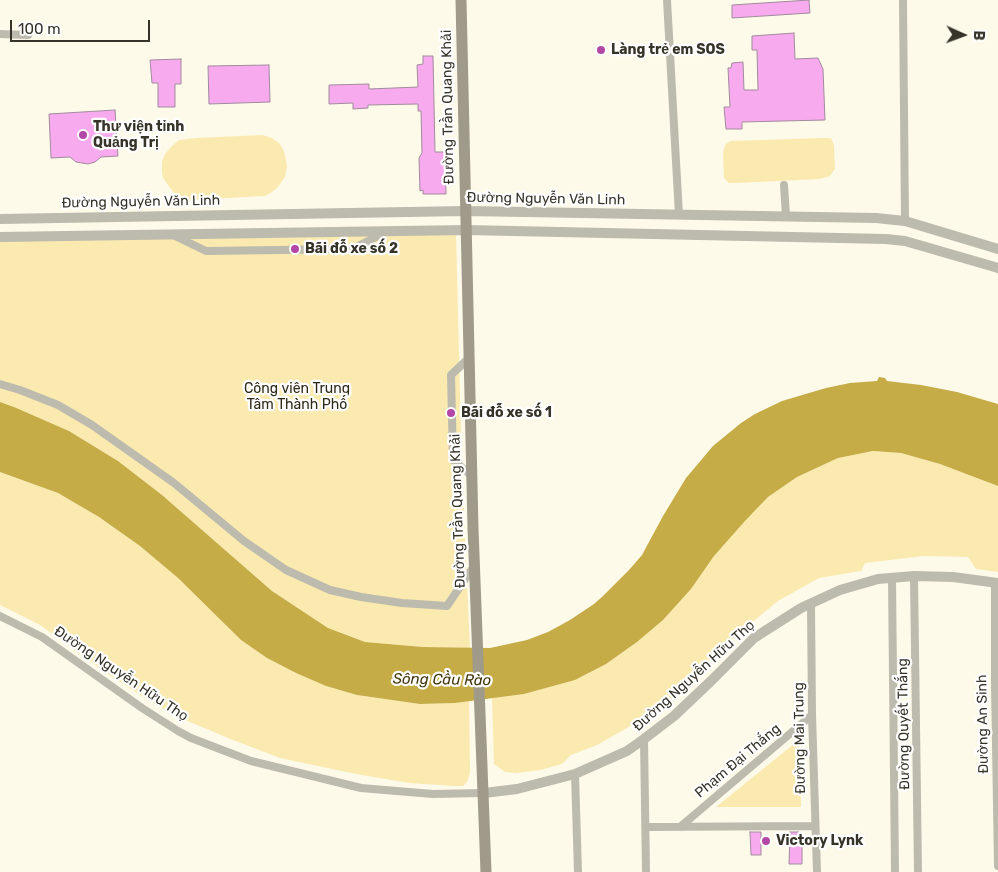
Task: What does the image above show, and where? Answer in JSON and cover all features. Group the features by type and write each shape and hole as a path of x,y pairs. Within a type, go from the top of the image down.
{"main road":[{"name":"Đường Trần Quang Khải","path":"461,0 474,566 486,872"}],"street":[{"path":"667,0 679,215"},
{"path":"903,0 905,221"},
{"path":"0,34 28,35"},
{"path":"784,185 786,216"},
{"name":"Đường Nguyễn Văn Linh","path":"0,219 466,211 876,218 905,221 998,249"},
{"path":"0,237 466,230 886,239 905,241 998,268"},
{"path":"173,235 206,251 352,250 387,232"},
{"path":"469,358 451,375 453,460 472,476"},
{"path":"0,384 58,405 92,425 174,484 244,542 286,570 330,590 402,603 447,606 474,566"},
{"name":"Đường Nguyễn Hữu Thọ","path":"0,616 42,637 142,708 191,738 251,761 361,788 433,794 484,793 517,789 575,774 627,751 674,716 754,638 801,608 840,590 878,579 914,576 953,577 996,582"},
{"name":"Đường Quyết Thắng","path":"914,576 918,872"},
{"name":"Đường Quyết Thắng","path":"892,578 895,872"},
{"name":"Đường An Sinh","path":"996,582 998,866"},
{"name":"Đường Mai Trung","path":"811,604 817,872"},
{"name":"Phạm Đại Thắng","path":"680,827 812,715"},
{"path":"644,739 646,872"},
{"path":"575,774 578,872"},
{"path":"646,827 815,826"}],"green space":[{"path":"263,135 279,143 284,151 287,167 285,177 278,187 265,196 188,200 173,192 163,178 162,162 165,154 179,140"},
{"path":"831,138 834,145 835,169 830,176 820,179 737,183 729,183 724,178 723,153 725,145 730,141"},
{"name":"Công viên Trung Tâm Thành Phố","path":"456,233 462,475 470,648 423,647 365,642 328,628 272,591 162,495 118,461 69,431 0,402 0,235"},
{"path":"873,451 901,453 940,464 998,486 998,572 976,569 968,557 924,556 865,563 861,571 819,578 778,601 727,643 648,723 632,725 597,745 571,755 562,764 540,770 517,773 505,772 494,764 492,698 524,694 575,680 606,664 637,642 663,620 691,589 714,556 768,497 797,477 838,458"},
{"path":"0,472 58,493 99,517 140,546 178,578 241,640 267,658 296,673 326,686 357,695 420,704 469,701 470,773 467,782 463,786 409,783 280,758 178,717 108,674 40,625 0,605"},
{"path":"800,739 801,807 716,807"}],"water":[{"name":"Sông Cầu Rào","path":"879,377 885,378 887,381 957,392 998,404 998,486 940,464 901,453 873,451 838,458 797,477 768,497 714,556 691,589 663,620 637,642 606,664 575,680 524,694 455,703 420,704 357,695 326,686 296,673 267,658 241,640 178,578 140,546 99,517 58,493 0,472 0,402 69,431 118,461 162,495 272,591 328,628 365,642 423,647 490,648 527,640 548,632 570,620 603,596 642,555 686,478 713,446 741,423 782,401 826,388 850,383 877,381"}],"building":[{"path":"809,0 810,13 732,18 732,5"},
{"path":"794,33 795,59 818,58 823,69 825,120 742,122 742,129 726,129 724,107 730,107 728,68 731,68 732,63 743,62 744,90 758,90 757,50 752,50 752,36"},
{"path":"423,56 433,56 435,152 445,152 446,194 423,194 423,190 420,191 419,158 422,153 421,111 418,111 418,104 368,105 368,108 353,109 353,103 329,104 329,85 369,84 369,89 418,87 417,65 423,64"},
{"path":"181,59 181,84 175,84 175,107 158,107 158,83 152,83 150,60"},
{"path":"269,65 270,102 209,104 208,66"},
{"name":"Thư viện tỉnh Quảng Trị","path":"115,110 118,156 101,157 95,162 88,164 76,162 70,157 51,158 49,114"},
{"path":"750,832 761,832 761,855 751,855"},
{"path":"790,832 799,832 802,835 802,864 789,864"}],"place":[{"name":"Làng trẻ em SOS","path":"601,50"},
{"name":"Thư viện tỉnh Quảng Trị","path":"83,135"},
{"name":"Bãi đỗ xe số 2","path":"295,249"},
{"name":"Bãi đỗ xe số 1","path":"451,413"},
{"name":"Victory Lynk","path":"766,841"}]}
